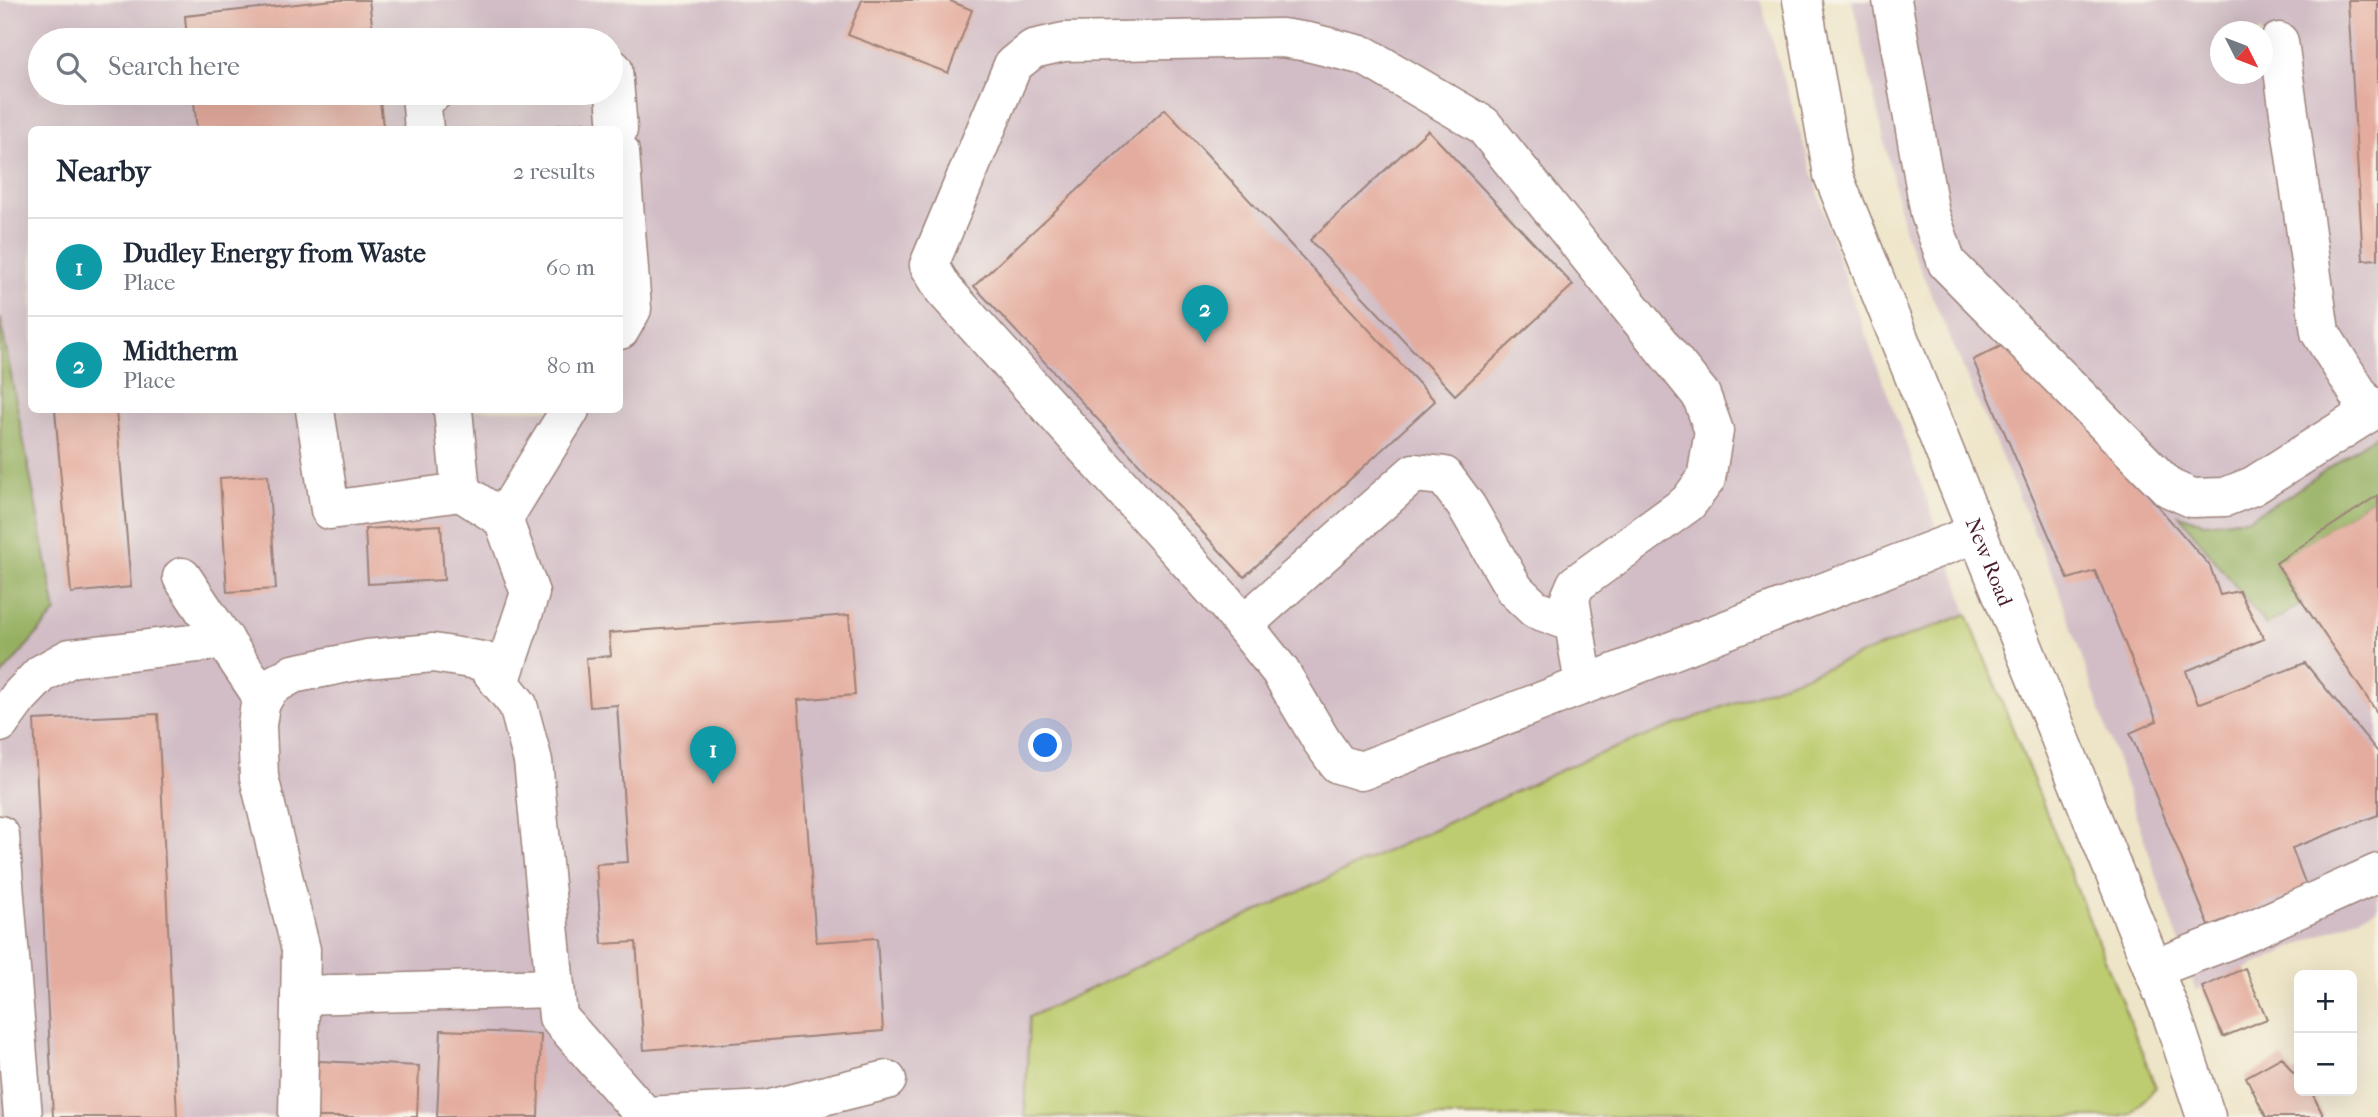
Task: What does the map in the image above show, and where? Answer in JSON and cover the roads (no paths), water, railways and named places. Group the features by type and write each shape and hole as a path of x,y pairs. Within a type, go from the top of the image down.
{"street":[{"name":"New Road","path":"1802,0 1833,175 2173,1018 2206,1117"},
{"path":"1892,0 1930,214 1947,262 2169,488 2192,498 2225,497 2253,486 2374,409 2320,332 2279,42"},
{"path":"1584,685 1570,598 1576,584 1688,503 1706,479 1714,431 1702,395 1483,125 1365,56 1308,41 1282,38 1064,42 1033,49 1013,65 929,265 944,290 1225,602 1280,671 1338,764 1361,771 1584,685 1978,533"},
{"path":"422,105 424,126"},
{"path":"616,105 618,126"},
{"path":"623,191 632,309 623,325"},
{"path":"315,413 330,510 461,492 503,519 530,593 500,683"},
{"path":"453,413 461,492"},
{"path":"503,519 568,413"},
{"path":"1243,625 1414,473 1444,476 1467,508 1515,590 1535,609 1574,623"},
{"path":"182,577 263,698"},
{"path":"0,723 19,696 41,674 71,658 225,640"},
{"path":"298,1117 300,950 259,777 257,725 263,698 270,687 293,674 368,659 433,653 482,660 518,705 533,761 558,1017 646,1117 767,1110 887,1080"},
{"path":"0,835 23,1117"},
{"path":"2153,969 2231,939 2378,873"},
{"path":"300,995 555,988"}],"place":[{"name":"Midtherm","path":"1205,343"},
{"name":"Dudley Energy from Waste","path":"713,784"}]}
